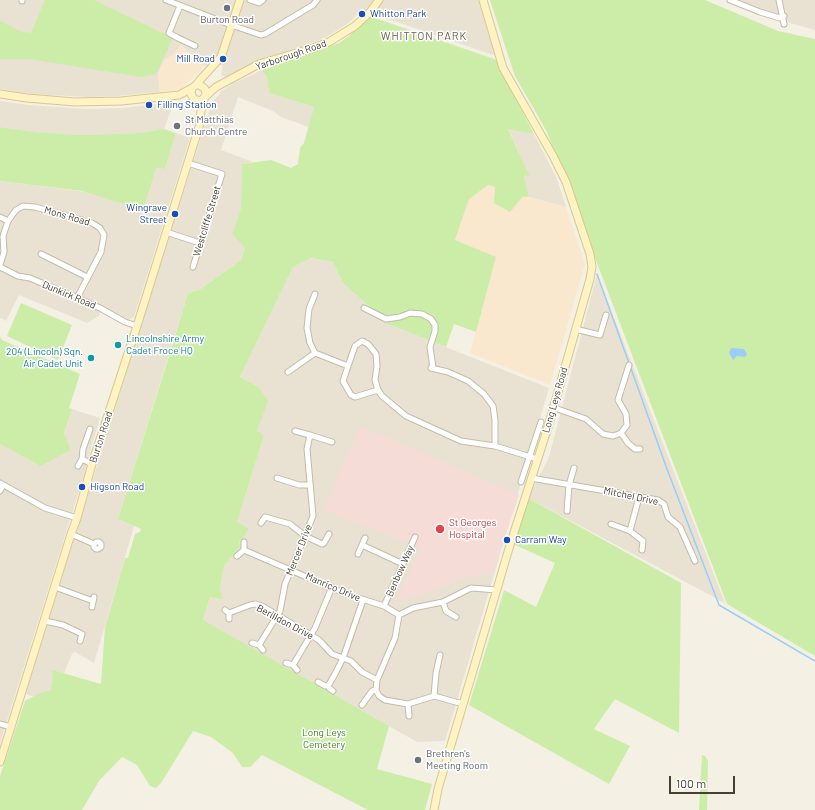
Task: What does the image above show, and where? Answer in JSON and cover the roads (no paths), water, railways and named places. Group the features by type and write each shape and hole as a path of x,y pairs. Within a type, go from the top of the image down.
{"main road":[{"path":"201,111 190,94 199,87 204,74 221,57 240,0"},
{"name":"Yarborough Road","path":"216,86 259,64 329,42 346,33 358,23 370,12 379,0"},
{"name":"Long Leys Road","path":"434,810 438,789 531,478 534,458 548,427 552,408 576,329 592,263 561,171 503,66 483,0"},
{"path":"0,94 75,102 121,101 178,95 199,87 216,86"},
{"path":"178,95 200,101 216,86"},
{"path":"199,87 206,92 205,97"},
{"name":"Burton Road","path":"0,762 77,518 92,464 188,164 199,127 205,97"}],"street":[{"path":"166,0 232,26 257,34 265,34 313,5 317,0"},
{"path":"250,0 259,3 263,0"},
{"path":"730,0 780,18 784,16"},
{"path":"779,0 784,16 784,24"},
{"path":"180,6 169,33 196,46"},
{"name":"Westcliffe Street","path":"188,164 222,174 193,267"},
{"name":"Mons Road","path":"0,266 4,252 3,236 8,221 16,210 23,206 35,207 92,223 100,228 104,235 101,252 77,298"},
{"path":"0,217 8,221"},
{"path":"166,232 200,243"},
{"path":"41,254 87,277"},
{"name":"Dunkirk Road","path":"0,266 18,276 30,278 100,308 125,322 137,326"},
{"path":"315,294 309,309 307,328 310,343 315,353 348,366"},
{"path":"364,308 386,318 400,317 410,313 422,314 431,319 435,325 435,331 430,347 432,368 448,372 468,382 484,394 493,406 495,420 495,446"},
{"path":"576,329 600,335 606,315"},
{"path":"378,390 356,397 351,395 344,381 355,346 362,342 368,344 376,354 377,366 375,380 378,390 382,396 406,416 461,441 495,446 534,458"},
{"path":"288,372 315,353"},
{"path":"552,408 586,419 603,434 613,436 621,433 627,425 626,414 618,400 629,365"},
{"path":"521,482 534,458 540,422"},
{"path":"78,466 82,459 83,449 90,430"},
{"path":"295,431 332,442"},
{"path":"621,433 631,446 635,449 640,449"},
{"name":"Mercer Drive","path":"259,645 281,608 285,584 313,516 307,449 310,435"},
{"path":"82,459 92,464"},
{"path":"567,511 569,485 574,468"},
{"path":"277,478 299,485 310,484"},
{"name":"Mitchel Drive","path":"531,478 658,500 664,504 668,517 680,527 695,561"},
{"path":"0,491 2,484 45,508 77,518"},
{"path":"630,530 638,497"},
{"path":"261,523 265,517 290,524 305,536 322,544 329,534"},
{"path":"611,524 630,530 642,541 642,550"},
{"path":"71,534 94,544"},
{"name":"Benbow Way","path":"384,606 415,537"},
{"path":"358,554 366,538"},
{"path":"237,556 244,550 244,542"},
{"path":"362,545 403,564"},
{"name":"Manrico Drive","path":"244,550 363,600 384,606 399,615"},
{"path":"55,587 94,599 92,607"},
{"path":"293,665 318,621 332,587"},
{"path":"463,704 434,696 408,704 385,700 379,696 376,690 377,680 395,638 399,615 413,608 443,602 471,588 497,590"},
{"path":"328,686 336,674 343,658 363,600"},
{"path":"443,602 446,610 456,617"},
{"name":"Berilldon Drive","path":"228,614 245,606 255,604 310,635 324,644 332,654 351,661 362,672 377,680"},
{"path":"45,621 63,625 82,634 80,641"},
{"path":"252,643 259,645 263,650"},
{"path":"434,696 436,673 440,655"},
{"path":"286,663 293,665 297,670"},
{"path":"318,682 328,686 333,691"},
{"path":"362,705 372,691 376,690"},
{"path":"408,704 409,716"},
{"path":"0,724 11,727"}],"water":[{"path":"731,348 744,349 747,354 745,357 737,356 733,360 729,353"}],"waterway":[{"path":"597,274 667,469 719,605 815,661"}],"place":[{"name":"Burton Road","path":"227,8"},
{"name":"Whitton Park","path":"362,14"},
{"name":"Mill Road","path":"223,59"},
{"name":"Filling Station","path":"149,105"},
{"name":"St Matthias Church Centre","path":"177,126"},
{"name":"Wingrave Street","path":"175,214"},
{"name":"Lincolnshire Army Cadet Froce HQ","path":"118,345"},
{"name":"204 (Lincoln) Sqn. Air Cadet Unit","path":"91,358"},
{"name":"Higson Road","path":"82,487"},
{"name":"St Georges Hospital","path":"440,529"},
{"name":"Carram Way","path":"507,540"},
{"name":"Brethren's Meeting Room","path":"418,760"}],"district":[{"name":"WHITTON PARK","path":"424,36"}],"park label":[{"name":"Long Leys Cemetery","path":"324,738"}]}
